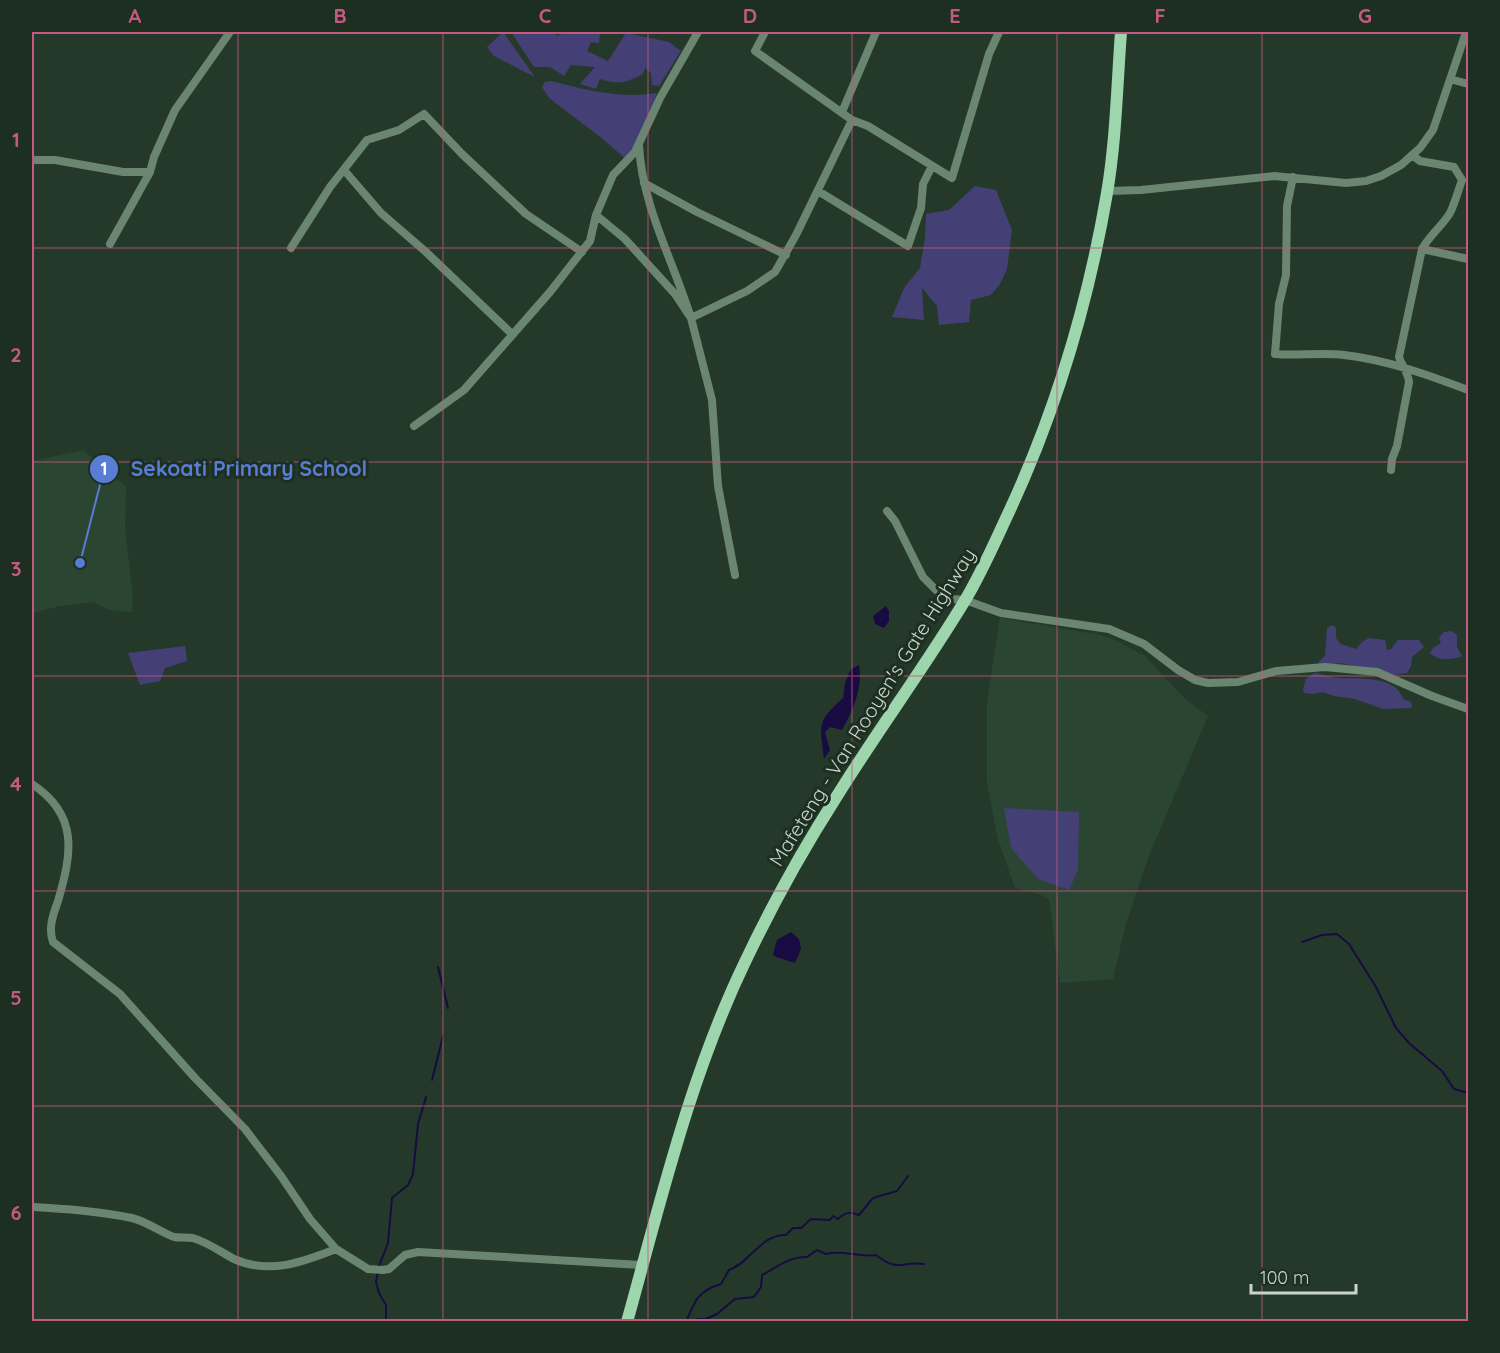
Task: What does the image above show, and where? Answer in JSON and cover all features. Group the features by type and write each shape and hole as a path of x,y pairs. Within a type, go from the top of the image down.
{"main road":[{"name":"Mafeteng - Van Rooyen's Gate Highway","path":"627,1322 672,1154 720,1015 745,961 785,883 821,821 965,600 990,554 1029,469 1060,386 1085,298 1107,191 1121,32"}],"street":[{"path":"110,244 150,172 154,157 175,110 230,32"},
{"path":"414,426 464,390 550,292 590,241 596,216 613,175 635,152 660,98 698,32"},
{"path":"765,32 755,51 852,120 868,126 952,178 989,54 999,32"},
{"path":"842,112 876,32"},
{"path":"1107,191 1141,190 1247,178 1293,177 1346,183 1366,181 1381,176 1401,165 1420,148 1433,130 1466,32"},
{"path":"1450,79 1468,84"},
{"path":"291,248 330,187 367,140 399,130 424,114 519,209 582,252"},
{"path":"691,318 747,291 775,272 786,255 852,120"},
{"path":"639,144 640,168 650,207 681,285 712,399 718,486 735,575"},
{"path":"1391,470 1409,382 1408,373 1399,357 1422,249 1431,234 1450,213 1462,180 1454,167 1420,161 1412,155"},
{"path":"32,160 56,160 123,172 150,172"},
{"path":"818,191 908,246 921,208 923,184 932,166"},
{"path":"344,170 381,213 426,252 512,334"},
{"path":"1293,177 1287,206 1286,275 1279,304 1275,354 1345,355 1402,366 1468,390"},
{"path":"644,183 697,212 786,255"},
{"path":"596,216 625,238 675,294 691,318"},
{"path":"1422,249 1468,259"},
{"path":"887,512 895,521 923,577 936,590 953,599 965,600 1001,613 1109,629 1144,644 1178,670 1196,680 1208,683 1238,682 1276,671 1303,668 1377,672 1468,709"},
{"path":"32,784 52,801 67,827 66,867 51,922 53,942 120,994 195,1078 245,1129 310,1219 336,1249 368,1269 389,1269 405,1255 418,1252 641,1266"},
{"path":"32,1207 85,1210 134,1218 173,1236 193,1239 236,1260 255,1266 300,1264 336,1249"}],"shaded area":[{"path":"503,32 535,77 494,56 487,47"},
{"path":"511,32 553,32 557,36 567,32 600,32 599,43 591,42 587,51 608,61 626,33 669,42 681,51 659,86 652,85 651,73 645,68 643,74 626,81 612,82 600,79 596,89 580,84 595,67 571,65 564,76 550,67 534,67"},
{"path":"551,81 617,94 657,93 636,145 626,159 549,98 542,87 545,82"},
{"path":"975,186 996,190 1012,230 1007,269 1000,284 991,295 971,300 969,322 939,325 937,306 922,288 924,320 892,317 904,288 920,268 926,214 949,210"},
{"path":"83,450 126,487 125,529 133,597 132,612 109,610 93,602 60,606 32,613 32,461"},
{"path":"886,606 889,611 889,621 884,628 875,624 873,616"},
{"path":"1000,618 1100,635 1115,640 1145,656 1185,699 1208,716 1150,853 1125,927 1113,979 1060,983 1049,899 1015,888 997,836 987,782 987,701"},
{"path":"1332,625 1336,628 1336,638 1341,644 1356,649 1369,638 1385,640 1387,650 1391,649 1398,640 1419,640 1424,647 1412,657 1407,673 1394,675 1339,663 1319,667 1319,661 1325,656 1327,628"},
{"path":"1452,631 1457,635 1457,647 1462,656 1445,659 1433,656 1430,653 1441,643 1439,638 1444,632"},
{"path":"185,646 187,661 165,668 160,681 140,685 128,653"},
{"path":"859,665 860,682 853,707 842,730 830,727 825,732 830,750 824,759 821,731 824,719 843,698 845,683 851,669"},
{"path":"1315,673 1336,678 1385,682 1399,691 1403,699 1411,702 1411,708 1383,709 1355,699 1323,692 1304,693 1306,679"},
{"path":"1004,808 1079,812 1078,870 1069,890 1038,879 1011,848"},
{"path":"791,932 799,939 801,949 795,963 773,954 777,940"}],"waterway":[{"path":"1302,942 1322,935 1337,934 1349,944 1376,987 1396,1028 1409,1043 1442,1071 1454,1089 1468,1093"},
{"path":"438,967 448,1008"},
{"path":"432,1080 443,1036"},
{"path":"386,1322 386,1305 376,1282 379,1266 388,1243 392,1198 408,1185 413,1174 418,1124 426,1097"},
{"path":"686,1322 702,1293 721,1284 729,1270 770,1239 786,1235 793,1228 801,1228 811,1219 830,1220 833,1216 838,1219 850,1213 859,1215 873,1198 897,1191 908,1176"},
{"path":"696,1322 697,1319 706,1319 717,1314 735,1299 754,1297 761,1287 762,1275 795,1258 807,1257 817,1250 826,1254 839,1252 876,1255 895,1265 924,1264"}],"place":[{"name":"Sekoati Primary School","path":"80,563"}]}
